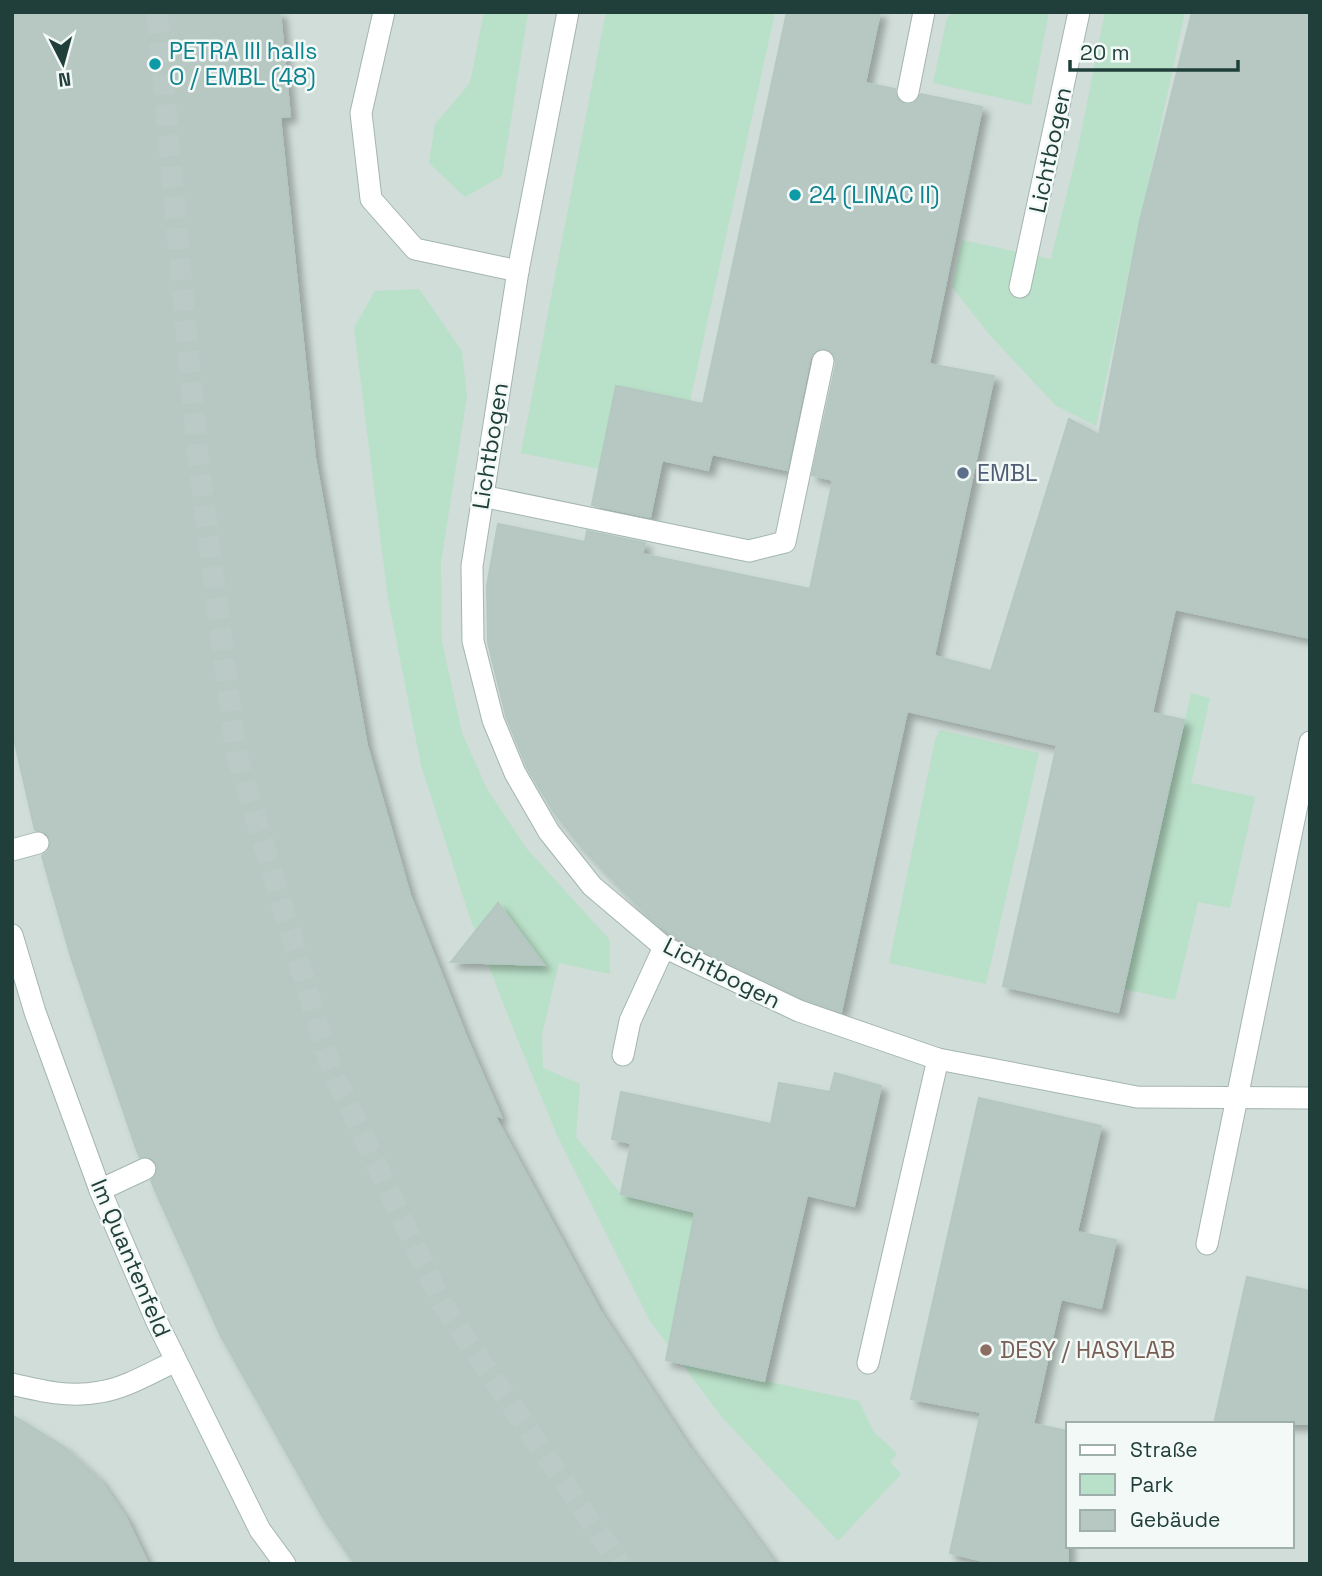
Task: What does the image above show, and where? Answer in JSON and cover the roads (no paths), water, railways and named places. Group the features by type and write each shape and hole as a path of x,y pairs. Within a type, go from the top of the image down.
{"lane":[{"path":"384,12 361,113 371,199 415,249 518,271"},
{"name":"Lichtbogen","path":"568,12 518,271 472,566 474,641 493,720 515,773 549,832 592,886 664,947 799,1011 937,1059 1136,1097 1310,1098"},
{"path":"908,92 924,12"},
{"name":"Lichtbogen","path":"1020,287 1079,12"},
{"path":"482,496 749,551 785,542 823,361"},
{"path":"1208,1244 1310,742"},
{"path":"12,849 38,843"},
{"name":"Im Quantenfeld","path":"12,935 35,1012 100,1190 176,1361 260,1530 285,1564"},
{"path":"623,1055 630,1021 664,947"},
{"path":"868,1363 937,1059"},
{"path":"100,1190 145,1169"},
{"path":"12,1384 75,1395 102,1392 176,1361"}],"tunnel":[{"path":"157,12 197,448 236,753 331,1068 442,1304 620,1564"}],"place":[{"name":"PETRA III halls O / EMBL (48)","path":"155,64"},
{"name":"24 (LINAC II)","path":"795,195"},
{"name":"EMBL","path":"963,473"},
{"name":"DESY / HASYLAB","path":"986,1350"}]}
